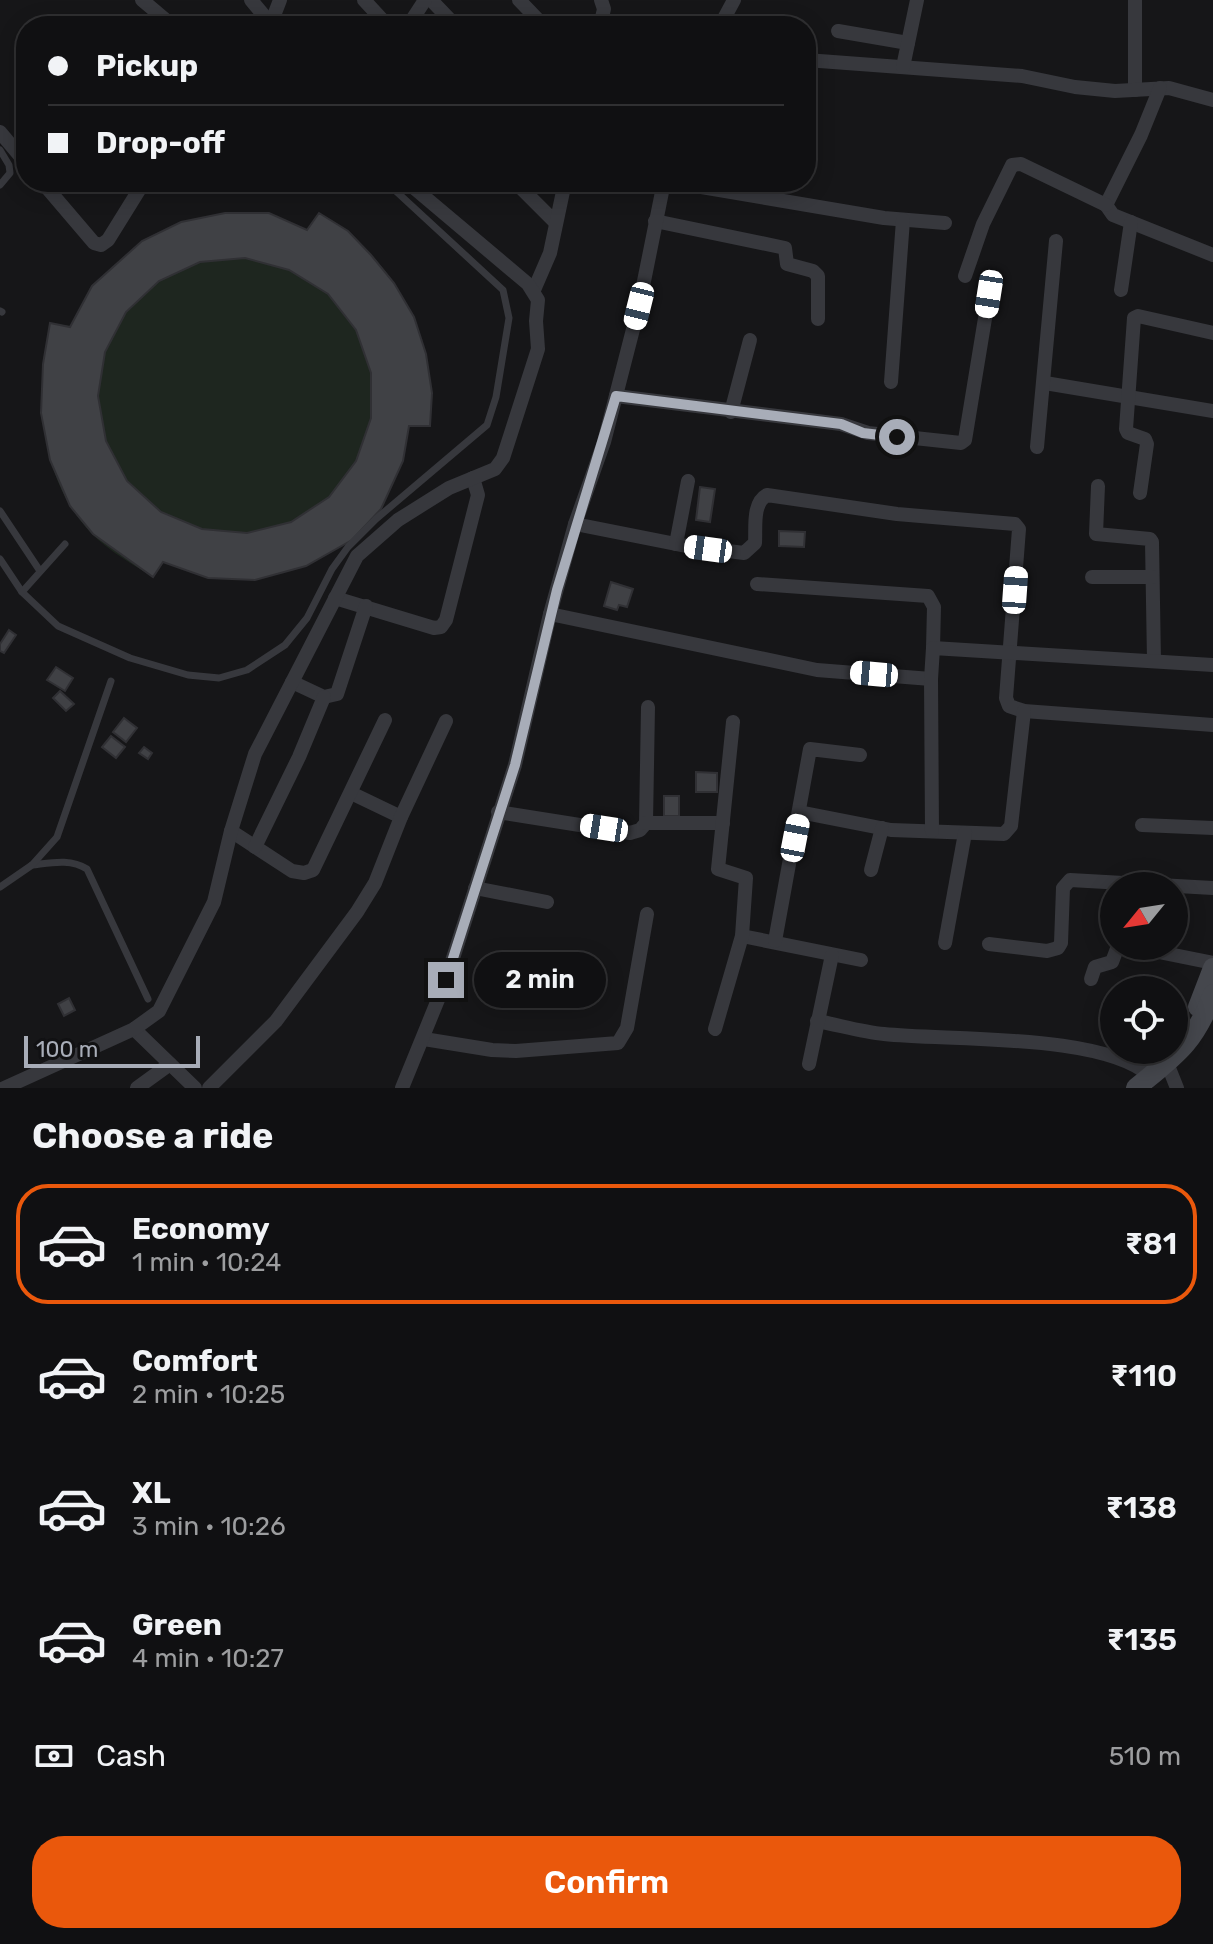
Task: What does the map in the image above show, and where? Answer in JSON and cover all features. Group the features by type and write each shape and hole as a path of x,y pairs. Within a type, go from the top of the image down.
{"street":[{"path":"142,0 161,16"},
{"path":"251,0 263,16"},
{"path":"364,0 379,16"},
{"path":"416,16 428,0 445,16"},
{"path":"519,0 534,16"},
{"path":"903,67 917,0"},
{"path":"1135,0 1135,90"},
{"path":"838,31 908,43"},
{"path":"816,61 1022,76 1075,87 1115,91 1160,88 1187,91 1213,100"},
{"path":"1106,205 1141,135 1160,88"},
{"path":"0,132 16,151"},
{"path":"965,276 983,224 1012,165 1021,164 1106,205 1113,215 1213,255"},
{"path":"51,192 94,243 101,245 108,240 138,192"},
{"path":"4,1088 134,1029 150,1020 167,1000 214,902 231,831 255,754 357,556 383,531 436,495 495,469 501,462 536,363 538,300 534,290 419,192"},
{"path":"525,192 556,223"},
{"path":"534,290 550,253 563,192"},
{"path":"402,1088 424,1039 515,765 550,614 616,396 639,306 662,192"},
{"path":"733,192 903,220 945,223"},
{"path":"891,382 903,220"},
{"path":"655,221 785,248 788,265 813,271 818,276 818,319"},
{"path":"1121,290 1131,222"},
{"path":"1037,447 1056,241"},
{"path":"616,396 841,424 863,433 961,443 965,440 976,382 989,294"},
{"path":"1140,493 1147,444 1145,439 1126,431 1135,317 1213,333"},
{"path":"731,412 750,340"},
{"path":"1045,383 1213,411"},
{"path":"335,598 434,628 444,624 478,495 473,478"},
{"path":"676,544 688,481"},
{"path":"1098,486 1096,534 1151,540 1154,661"},
{"path":"575,524 734,553 748,551 755,543 758,505 761,498 767,495 897,514 1015,524 1019,529 1006,701 1011,708 1213,725"},
{"path":"1092,577 1152,577"},
{"path":"757,584 928,596 933,601 932,831"},
{"path":"292,682 324,697 334,697 339,691 366,606"},
{"path":"550,614 817,670 931,679"},
{"path":"933,648 1213,665"},
{"path":"255,847 324,697"},
{"path":"498,812 630,833 640,830 646,823 648,707"},
{"path":"799,812 882,828 999,835 1010,829 1024,711"},
{"path":"231,831 292,871 304,873 313,870 385,720"},
{"path":"209,1088 276,1021 357,912 375,883 401,817 446,721"},
{"path":"715,1029 742,936 746,878 718,869 733,722"},
{"path":"775,941 810,749 860,755"},
{"path":"351,793 401,817"},
{"path":"646,823 723,823"},
{"path":"1142,825 1213,828"},
{"path":"871,870 882,828"},
{"path":"945,943 965,833"},
{"path":"989,944 1047,951 1058,948 1061,943 1063,888 1070,880 1213,888"},
{"path":"475,888 547,902"},
{"path":"424,1039 516,1051 618,1043 627,1028 647,914"},
{"path":"742,936 861,960"},
{"path":"809,1064 832,955"},
{"path":"1188,959 1213,965 1196,1014 1188,1025"},
{"path":"1091,979 1095,967 1109,965 1113,960"},
{"path":"1121,1088 1153,1069 1197,1031 1213,994"},
{"path":"817,1021 883,1034 966,1037 1112,1056 1153,1069 1177,1088"},
{"path":"134,1029 195,1088"},
{"path":"137,1088 170,1064"}],"lane":[{"path":"0,150 10,173 0,185"},
{"path":"0,559 22,592 58,626 130,658 202,677 219,678 247,670 268,658 297,632 332,569 364,531 487,425 496,397 509,318 503,290 397,192"},
{"path":"0,511 40,571"},
{"path":"22,592 65,544"},
{"path":"0,887 32,865 57,837 111,681"},
{"path":"32,865 66,862 87,869 148,999"}],"shaded area":[{"path":"225,213 269,213 306,230 319,213 370,253 406,303 418,331 426,361 430,426 409,426 403,461 307,566 255,580 208,578 163,562 153,577 113,552 92,534 74,512 60,487 51,461 43,407 50,323 70,326 92,286 142,241 181,222"}],"building":[{"path":"225,213 269,213 307,230 319,213 348,231 371,255 394,283 414,317 426,354 432,393 430,426 409,426 403,461 381,509 352,540 306,566 255,580 208,578 163,562 153,577 93,534 70,506 50,460 41,413 43,364 50,323 70,327 92,286 142,241 181,222","holes":["245,258 289,270 328,294 356,330 371,373 371,418 356,461 329,497 291,522 247,533 202,529 161,512 127,481 106,441 98,396 105,352 126,312 159,281 200,262"]},
{"path":"700,487 715,489 710,522 696,520"},
{"path":"779,531 805,532 804,547 779,546"},
{"path":"611,582 633,589 627,607 619,605 617,610 604,606"},
{"path":"9,630 16,635 4,653 0,651 0,644"},
{"path":"56,667 73,678 65,691 47,680"},
{"path":"60,691 74,704 66,711 53,698"},
{"path":"124,718 137,728 126,742 113,732"},
{"path":"111,736 125,747 116,758 102,747"},
{"path":"144,747 152,753 148,759 139,753"},
{"path":"696,772 717,773 717,792 696,792"},
{"path":"664,796 679,796 679,816 664,816"},
{"path":"69,998 75,1010 64,1016 58,1004"}],"route":[{"path":"446,980 515,765 550,614 616,396 841,424 863,433 897,437"}]}
